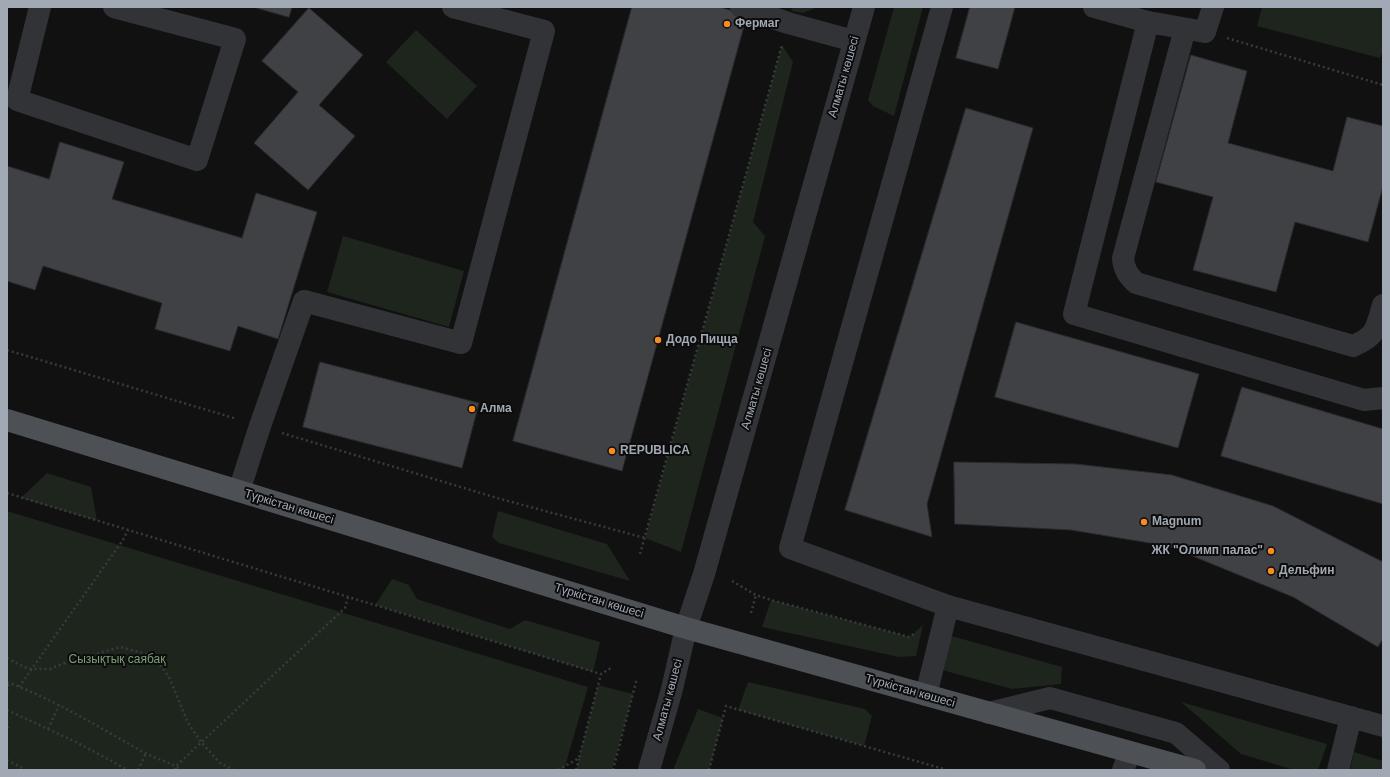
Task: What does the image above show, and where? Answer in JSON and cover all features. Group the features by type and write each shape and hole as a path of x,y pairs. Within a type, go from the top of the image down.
{"main road":[{"name":"Түркістан көшесі","path":"7,420 686,628 989,713 1126,761 1195,770"}],"street":[{"path":"40,7 16,100 197,160 235,39 114,7"},
{"path":"239,491 304,301 461,343 544,32 452,7"},
{"path":"741,7 788,24 854,41"},
{"name":"Алматы көшесі","path":"649,770 672,689 686,628 706,566 864,7"},
{"path":"942,7 790,548 946,614 1383,726"},
{"path":"1094,7 1148,22 1195,30"},
{"path":"1212,7 1195,30 1123,258 1124,268 1128,276 1136,283 1353,346 1364,341 1374,332 1383,305"},
{"path":"1148,22 1074,314 1364,400 1383,398"},
{"path":"926,695 946,614"},
{"path":"989,713 1050,698 1176,733 1219,770"},
{"path":"1338,770 1351,717"}],"path":[{"path":"640,554 788,24"},
{"path":"1195,30 1383,85"},
{"path":"7,350 497,498 645,538"},
{"path":"7,493 601,674"},
{"path":"19,687 123,540 128,530"},
{"path":"732,581 756,595 910,637 928,621 946,614"},
{"path":"751,612 756,595"},
{"path":"175,770 176,766 201,742 345,608 348,598"},
{"path":"7,658 24,667 32,669 50,669 120,646 154,656 170,677 188,723 201,742 220,763 234,770"},
{"path":"576,770 601,674 611,668"},
{"path":"613,770 637,678"},
{"path":"7,691 8,682 78,714 146,753 182,770"},
{"path":"48,729 59,705"},
{"path":"709,770 726,706 947,770"},
{"path":"7,710 76,742 128,770"},
{"path":"7,722 7,732"},
{"path":"138,770 146,753"},
{"path":"558,770 579,758"},
{"path":"7,760 26,770"}],"green space":[{"path":"792,7 818,7 803,13 791,11"},
{"path":"894,7 923,7 894,116 873,106 868,100"},
{"path":"1262,7 1383,7 1383,50 1380,58 1257,26"},
{"path":"416,30 477,86 447,119 386,62"},
{"path":"782,45 793,62 753,222 765,236 681,552 645,538"},
{"path":"343,236 464,271 449,327 327,292"},
{"path":"47,473 91,487 97,521 21,498"},
{"name":"Сызықтық саябақ","path":"7,511 588,687 564,770 7,770"},
{"path":"498,511 607,544 630,581 499,543 492,537"},
{"path":"392,579 409,585 417,599 510,629 525,620 600,642 593,672 375,605"},
{"path":"771,600 910,637 923,625 916,656 899,657 762,627"},
{"path":"948,635 1062,667 1061,684 1012,689 942,670"},
{"path":"748,682 865,709 872,716 864,746 738,710"},
{"path":"598,685 633,694 612,770 576,770"},
{"path":"1181,702 1327,744 1318,770 1294,770 1241,754"},
{"path":"698,709 723,718 709,770 673,770"},
{"path":"1354,752 1383,761 1383,770 1350,770"}],"building":[{"path":"253,7 292,7 289,17"},
{"path":"632,7 719,7 747,15 622,471 513,441"},
{"path":"970,7 1015,7 998,69 956,58"},
{"path":"309,8 363,55 319,105 355,136 308,190 254,143 298,92 262,61"},
{"path":"1191,55 1247,71 1228,143 1333,171 1347,117 1383,126 1383,186 1368,242 1295,222 1276,292 1193,270 1213,197 1156,182"},
{"path":"966,108 1033,128 927,504 932,537 845,510"},
{"path":"60,142 124,162 112,199 242,238 256,193 317,212 278,339 238,326 230,351 155,329 162,303 43,266 35,290 7,281 7,166 49,179"},
{"path":"1016,322 1199,374 1178,448 995,397"},
{"path":"320,362 479,403 462,468 303,427"},
{"path":"1242,387 1383,429 1383,504 1221,456"},
{"name":"ЖК \"Олимп палас\"","path":"954,462 1076,464 1172,475 1273,506 1383,562 1383,638 1378,647 1293,597 1168,546 1071,530 955,524"}],"place":[{"name":"Фермаг","path":"727,24"},
{"name":"Додо Пицца","path":"658,340"},
{"name":"Алма","path":"472,409"},
{"name":"REPUBLICA","path":"612,451"},
{"name":"Magnum","path":"1144,522"},
{"name":"ЖК \"Олимп палас\"","path":"1271,551"},
{"name":"Дельфин","path":"1271,571"}]}
